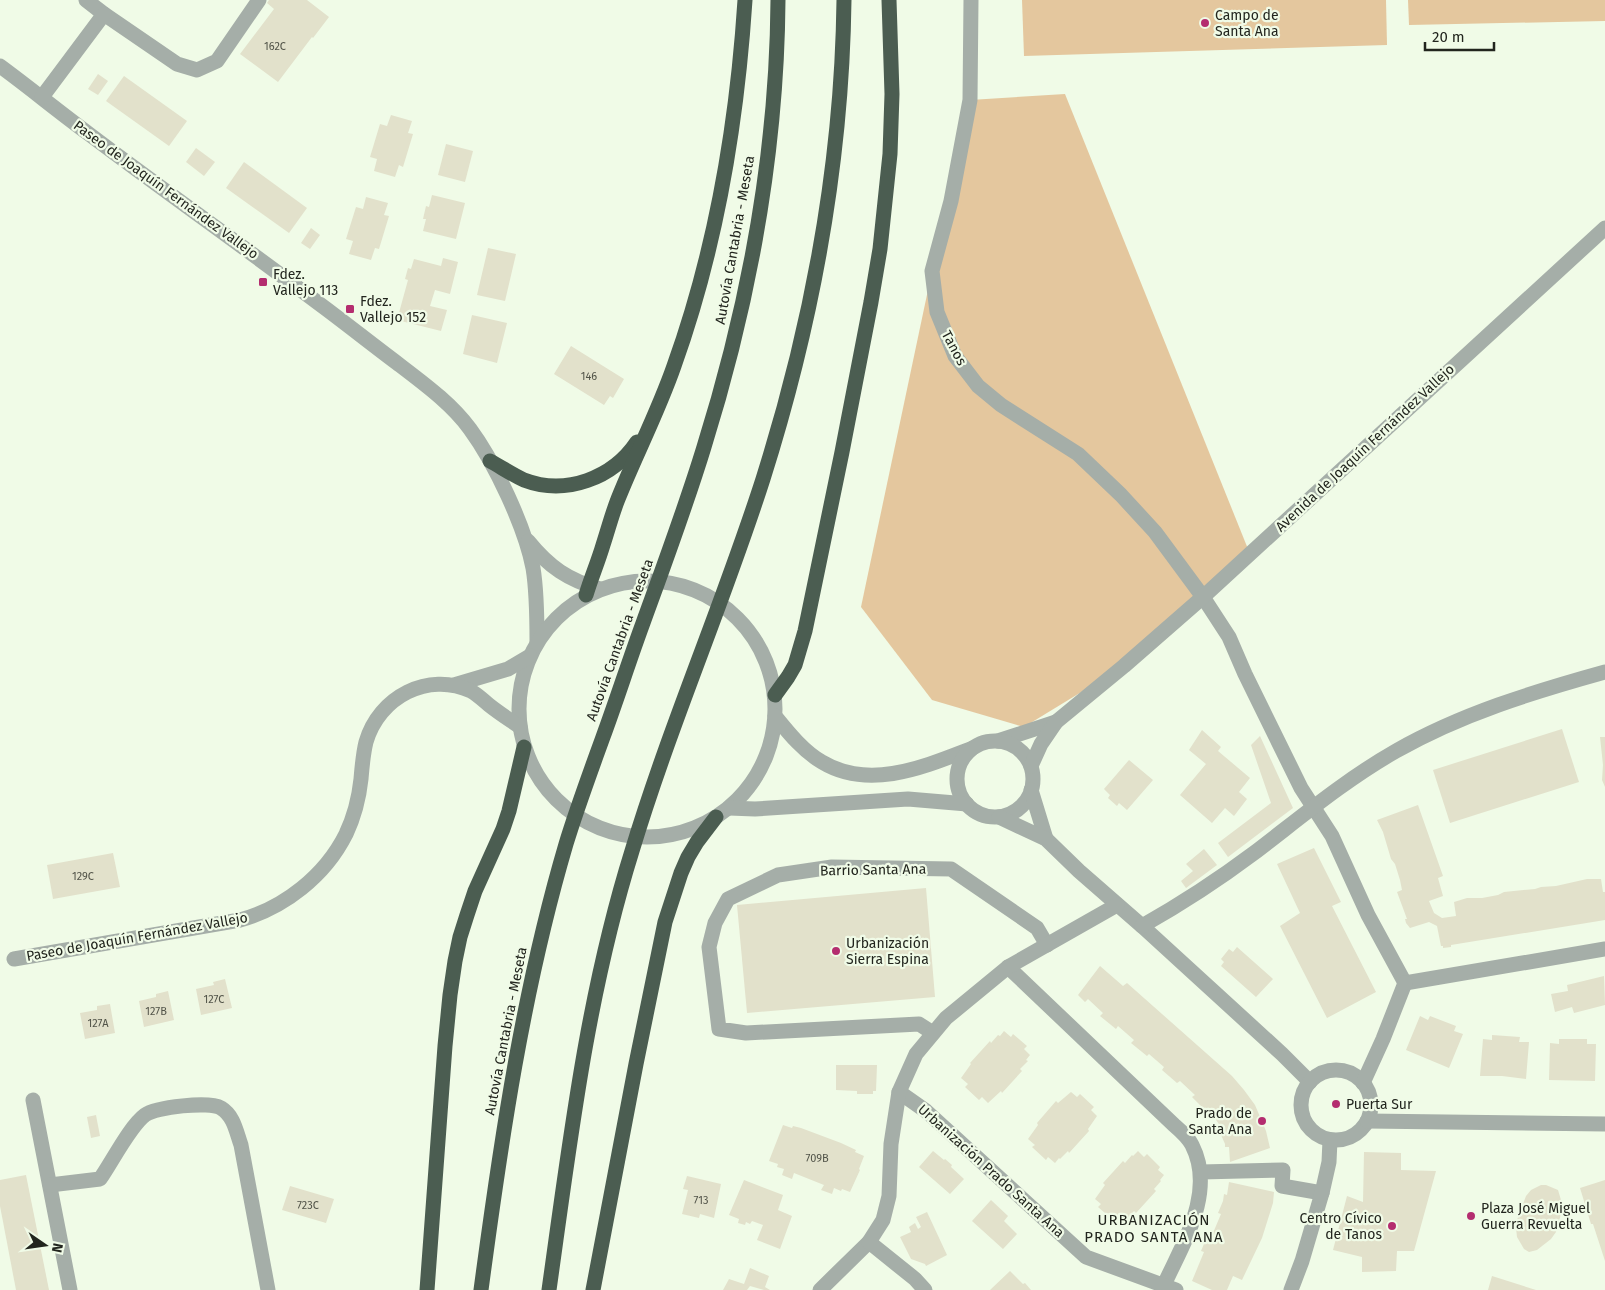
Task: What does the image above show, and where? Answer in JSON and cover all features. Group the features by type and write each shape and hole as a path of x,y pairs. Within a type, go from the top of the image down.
{"highway":[{"path":"592,590 617,500 660,405 690,316 705,262 719,203 735,102 744,0"},
{"name":"Autovía Cantabria - Meseta","path":"481,1290 514,1070 530,983 545,921 582,796 678,526 722,387 750,265 761,205 775,72 778,0"},
{"path":"549,1290 579,1078 608,940 631,853 741,545 795,369 819,260 835,146 844,0"},
{"path":"776,694 795,665 805,631 871,302 881,240 890,154 892,94 889,0"},
{"path":"490,461 524,480 540,484 556,486 573,485 592,480 624,459 644,433 660,405"},
{"path":"427,1290 445,1046 455,962 460,937 475,891 506,820 524,748"},
{"path":"593,1290 665,922 680,873 697,842 716,817"}],"street":[{"path":"86,0 177,64 197,70 217,61 259,0"},
{"name":"Tanos","path":"971,0 970,100 951,201 932,271 937,312 955,356 978,386 1001,405 1078,454 1121,494 1156,532 1203,597 1228,637 1301,788 1332,836 1368,915 1405,984"},
{"path":"42,96 104,14"},
{"name":"Paseo de Joaquín Fernández Vallejo","path":"0,66 42,96 87,133 279,273 414,376 447,405 469,428 490,461 508,496 524,536 533,575 537,616 534,649 508,669 454,685 428,685 416,688 392,701 380,714 366,742 357,803 345,835 324,866 302,887 281,903 257,915 240,920 14,958"},
{"name":"Avenida de Joaquín Fernández Vallejo","path":"1056,722 1203,597 1605,228"},
{"name":"Paseo de Joaquín Fernández Vallejo","path":"524,536 540,556 553,568 592,590"},
{"path":"638,580 662,581 686,586 708,596 728,609 745,626 754,640 768,668 776,694 775,716 768,750 761,767 742,796 729,808 702,825 672,836 639,838 608,832 579,818 561,806 540,781 529,761 524,748 518,717 519,690 526,666 550,624 592,590 638,580"},
{"path":"1142,926 1207,886 1253,854 1346,783 1382,760 1444,726 1519,697 1605,672"},
{"name":"Paseo de Joaquín Fernández Vallejo","path":"454,685 472,692 520,728"},
{"path":"775,716 820,761 831,767 860,774 877,775 898,773 922,767 984,742 998,741 1056,722"},
{"path":"1031,766 1041,744 1056,722"},
{"path":"973,748 964,758 958,770 957,778 960,794 967,804 981,814 999,817 1010,814 1021,807 1029,797 1033,785 1033,772 1021,750 1010,744 998,741"},
{"path":"1031,790 1046,839"},
{"path":"729,808 908,799 967,804"},
{"path":"999,817 1046,839 1282,1054 1310,1082"},
{"name":"Barrio Santa Ana","path":"933,1033 919,1024 746,1033 719,1029 709,947 715,923 728,899 778,875 832,867 951,869 1037,928 1047,945"},
{"path":"820,1290 869,1242 883,1220 889,1196 891,1144 898,1092 916,1054 946,1018 1008,967 1117,905"},
{"path":"1363,1083 1405,984 1605,949"},
{"name":"Urbanización Prado Santa Ana","path":"898,1092 926,1111 1086,1257 1170,1288 1200,1197 1200,1172 1192,1144 1185,1135 1008,967"},
{"path":"1331,1070 1343,1070 1354,1075 1363,1083 1371,1102 1367,1121 1362,1129 1347,1138 1330,1140 1320,1137 1311,1131 1301,1112 1301,1101 1304,1091 1310,1082 1319,1074 1331,1070"},
{"path":"33,1100 70,1290"},
{"path":"50,1185 100,1179 130,1132 145,1115 162,1108 207,1105 220,1108 233,1121 240,1145 268,1290"},
{"path":"1367,1121 1605,1124"},
{"path":"1291,1290 1302,1261 1322,1193 1329,1162 1330,1140"},
{"path":"1200,1172 1283,1170 1282,1186 1322,1193"},
{"path":"869,1242 915,1278 926,1290"}],"shaded area":[{"name":"Campo de Santa Ana","path":"1022,0 1386,0 1387,45 1024,56"},
{"path":"1408,0 1605,0 1605,21 1409,25"},
{"path":"1065,94 1250,554 1124,666 1024,727 932,700 861,607 970,100"}],"building":[{"path":"269,0 307,0 329,17 278,82 240,54 274,9 267,3"},
{"path":"98,74 108,81 98,95 88,89"},
{"path":"124,76 187,121 169,146 106,101"},
{"path":"391,115 412,121 408,133 413,134 403,167 399,165 395,177 374,171 377,159 370,157 380,124 387,126"},
{"path":"446,144 473,151 465,182 438,175"},
{"path":"196,148 215,162 204,176 186,162"},
{"path":"244,162 307,208 289,233 226,188"},
{"path":"432,195 465,203 456,239 423,231 426,219 423,219 426,206 429,207"},
{"path":"366,197 388,203 384,215 389,216 379,249 375,248 371,260 349,254 353,241 346,239 356,207 363,209"},
{"path":"311,228 320,235 310,249 301,243"},
{"path":"488,248 516,254 505,301 477,295"},
{"path":"443,258 458,262 450,294 435,290 430,306 447,310 441,331 397,320 408,280 405,279 408,268 411,269 414,259 441,266"},
{"path":"472,315 507,323 497,363 463,354"},
{"path":"571,346 624,379 613,398 610,396 604,405 554,374"},
{"path":"1562,729 1579,782 1450,823 1433,770"},
{"path":"1202,730 1221,747 1218,751 1250,778 1239,792 1247,799 1234,816 1225,808 1212,823 1180,795 1206,764 1189,750"},
{"path":"1260,736 1293,808 1228,857 1218,843 1271,803 1251,745"},
{"path":"1600,737 1605,737 1605,787 1602,780 1603,765"},
{"path":"1129,760 1153,780 1127,810 1119,803 1117,806 1108,798 1110,795 1104,789"},
{"path":"1418,805 1443,876 1438,878 1443,896 1429,901 1434,913 1442,918 1456,916 1454,902 1467,898 1482,898 1504,892 1556,886 1587,879 1601,879 1603,892 1605,892 1605,920 1451,945 1451,947 1443,948 1437,926 1429,922 1410,928 1406,923 1405,919 1407,919 1397,892 1402,890 1400,880 1377,820"},
{"path":"1314,848 1341,902 1332,906 1376,992 1327,1018 1280,926 1300,913 1277,864"},
{"path":"1204,849 1217,865 1186,888 1181,881 1193,871 1186,864"},
{"path":"113,853 120,887 53,899 47,865"},
{"name":"Urbanización Sierra Espina","path":"926,888 935,997 747,1013 737,905"},
{"path":"1237,947 1273,979 1256,997 1221,966 1224,962 1221,959 1229,949 1233,952"},
{"path":"1100,966 1123,986 1127,983 1232,1076 1255,1105 1266,1131 1270,1148 1230,1162 1229,1147 1225,1147 1218,1128 1221,1127 1209,1110 1207,1112 1192,1097 1195,1095 1180,1081 1177,1083 1162,1070 1164,1067 1149,1054 1147,1056 1131,1043 1134,1040 1118,1026 1116,1029 1100,1016 1103,1013 1088,999 1085,1002 1078,995"},
{"path":"1604,976 1605,1005 1574,1013 1572,1007 1555,1012 1551,994 1568,991 1567,985"},
{"path":"225,979 232,1008 201,1015 196,989 214,985 213,982"},
{"path":"168,991 174,1020 144,1027 139,1001 156,997 156,994"},
{"path":"110,1004 115,1033 85,1039 80,1013 97,1010 97,1006"},
{"path":"1420,1016 1428,1020 1430,1016 1456,1026 1454,1031 1463,1034 1449,1068 1406,1050"},
{"path":"1004,1031 1011,1037 1013,1034 1027,1046 1024,1049 1030,1055 1026,1060 1028,1061 1020,1069 1022,1071 1002,1093 1001,1091 988,1103 982,1097 979,1100 965,1087 968,1084 961,1078 970,1063 990,1041 991,1043"},
{"path":"1492,1035 1520,1037 1519,1042 1529,1042 1526,1079 1480,1076 1483,1039 1492,1040"},
{"path":"1559,1039 1587,1039 1587,1044 1596,1044 1595,1081 1549,1080 1550,1043 1559,1044"},
{"path":"836,1065 877,1065 876,1091 873,1091 873,1094 857,1094 857,1091 836,1090"},
{"path":"1071,1092 1077,1097 1080,1094 1094,1107 1091,1110 1097,1116 1088,1129 1089,1131 1069,1153 1068,1151 1055,1163 1048,1157 1046,1160 1032,1147 1035,1145 1028,1139 1038,1125 1037,1123 1056,1101 1058,1103"},
{"path":"96,1115 100,1136 91,1138 87,1117"},
{"path":"783,1125 801,1128 841,1143 864,1156 850,1192 834,1188 832,1194 821,1190 824,1185 794,1173 792,1179 782,1175 784,1169 777,1167 778,1164 769,1161"},
{"path":"933,1151 952,1165 951,1167 964,1179 950,1194 919,1167"},
{"path":"1138,1151 1144,1157 1147,1154 1160,1167 1158,1170 1164,1175 1154,1189 1156,1191 1136,1213 1134,1211 1121,1223 1115,1217 1113,1220 1098,1207 1101,1204 1095,1199 1105,1185 1103,1183 1123,1161 1125,1163"},
{"name":"Centro Cívico de Tanos","path":"1364,1152 1401,1153 1401,1170 1436,1171 1414,1251 1397,1251 1396,1271 1362,1272 1362,1257 1333,1250 1347,1196 1363,1202"},
{"path":"26,1175 49,1290 16,1290 0,1206 0,1180"},
{"path":"687,1176 721,1184 714,1218 700,1214 699,1218 682,1214 688,1190 683,1189"},
{"path":"744,1180 783,1195 778,1210 792,1216 780,1249 757,1240 763,1225 752,1221 750,1224 746,1222 745,1225 738,1223 739,1219 729,1215"},
{"path":"1605,1180 1605,1261 1580,1188"},
{"path":"1229,1182 1274,1192 1273,1203 1262,1238 1242,1280 1233,1276 1227,1290 1212,1290 1192,1281 1204,1252 1201,1251 1209,1232 1213,1233 1221,1214 1218,1213 1224,1194 1227,1195"},
{"path":"1541,1185 1558,1190 1561,1200 1561,1214 1556,1232 1551,1239 1537,1250 1529,1252 1524,1249 1517,1237 1517,1220 1526,1196 1531,1190"},
{"path":"290,1186 334,1199 326,1223 282,1210"},
{"path":"991,1200 1008,1216 1004,1221 1017,1234 1003,1249 972,1221"},
{"path":"927,1212 947,1255 926,1266 911,1259 900,1237 911,1232 909,1227 915,1223 918,1229 921,1227 916,1217"},
{"path":"750,1268 769,1276 765,1287 770,1290 750,1286 747,1290 723,1290 729,1279 744,1284"},
{"path":"1010,1271 1023,1284 1025,1283 1031,1290 990,1290"},
{"path":"1492,1276 1536,1290 1488,1290"}],"place":[{"name":"Campo de Santa Ana","path":"1205,23"},
{"name":"Fdez. Vallejo 113","path":"263,282"},
{"name":"Fdez. Vallejo 152","path":"350,309"},
{"name":"Urbanización Sierra Espina","path":"836,951"},
{"name":"Puerta Sur","path":"1336,1104"},
{"name":"Prado de Santa Ana","path":"1262,1121"},
{"name":"Plaza José Miguel Guerra Revuelta","path":"1471,1216"},
{"name":"Centro Cívico de Tanos","path":"1392,1226"}],"district":[{"name":"URBANIZACIÓN PRADO SANTA ANA","path":"1154,1228"}]}
